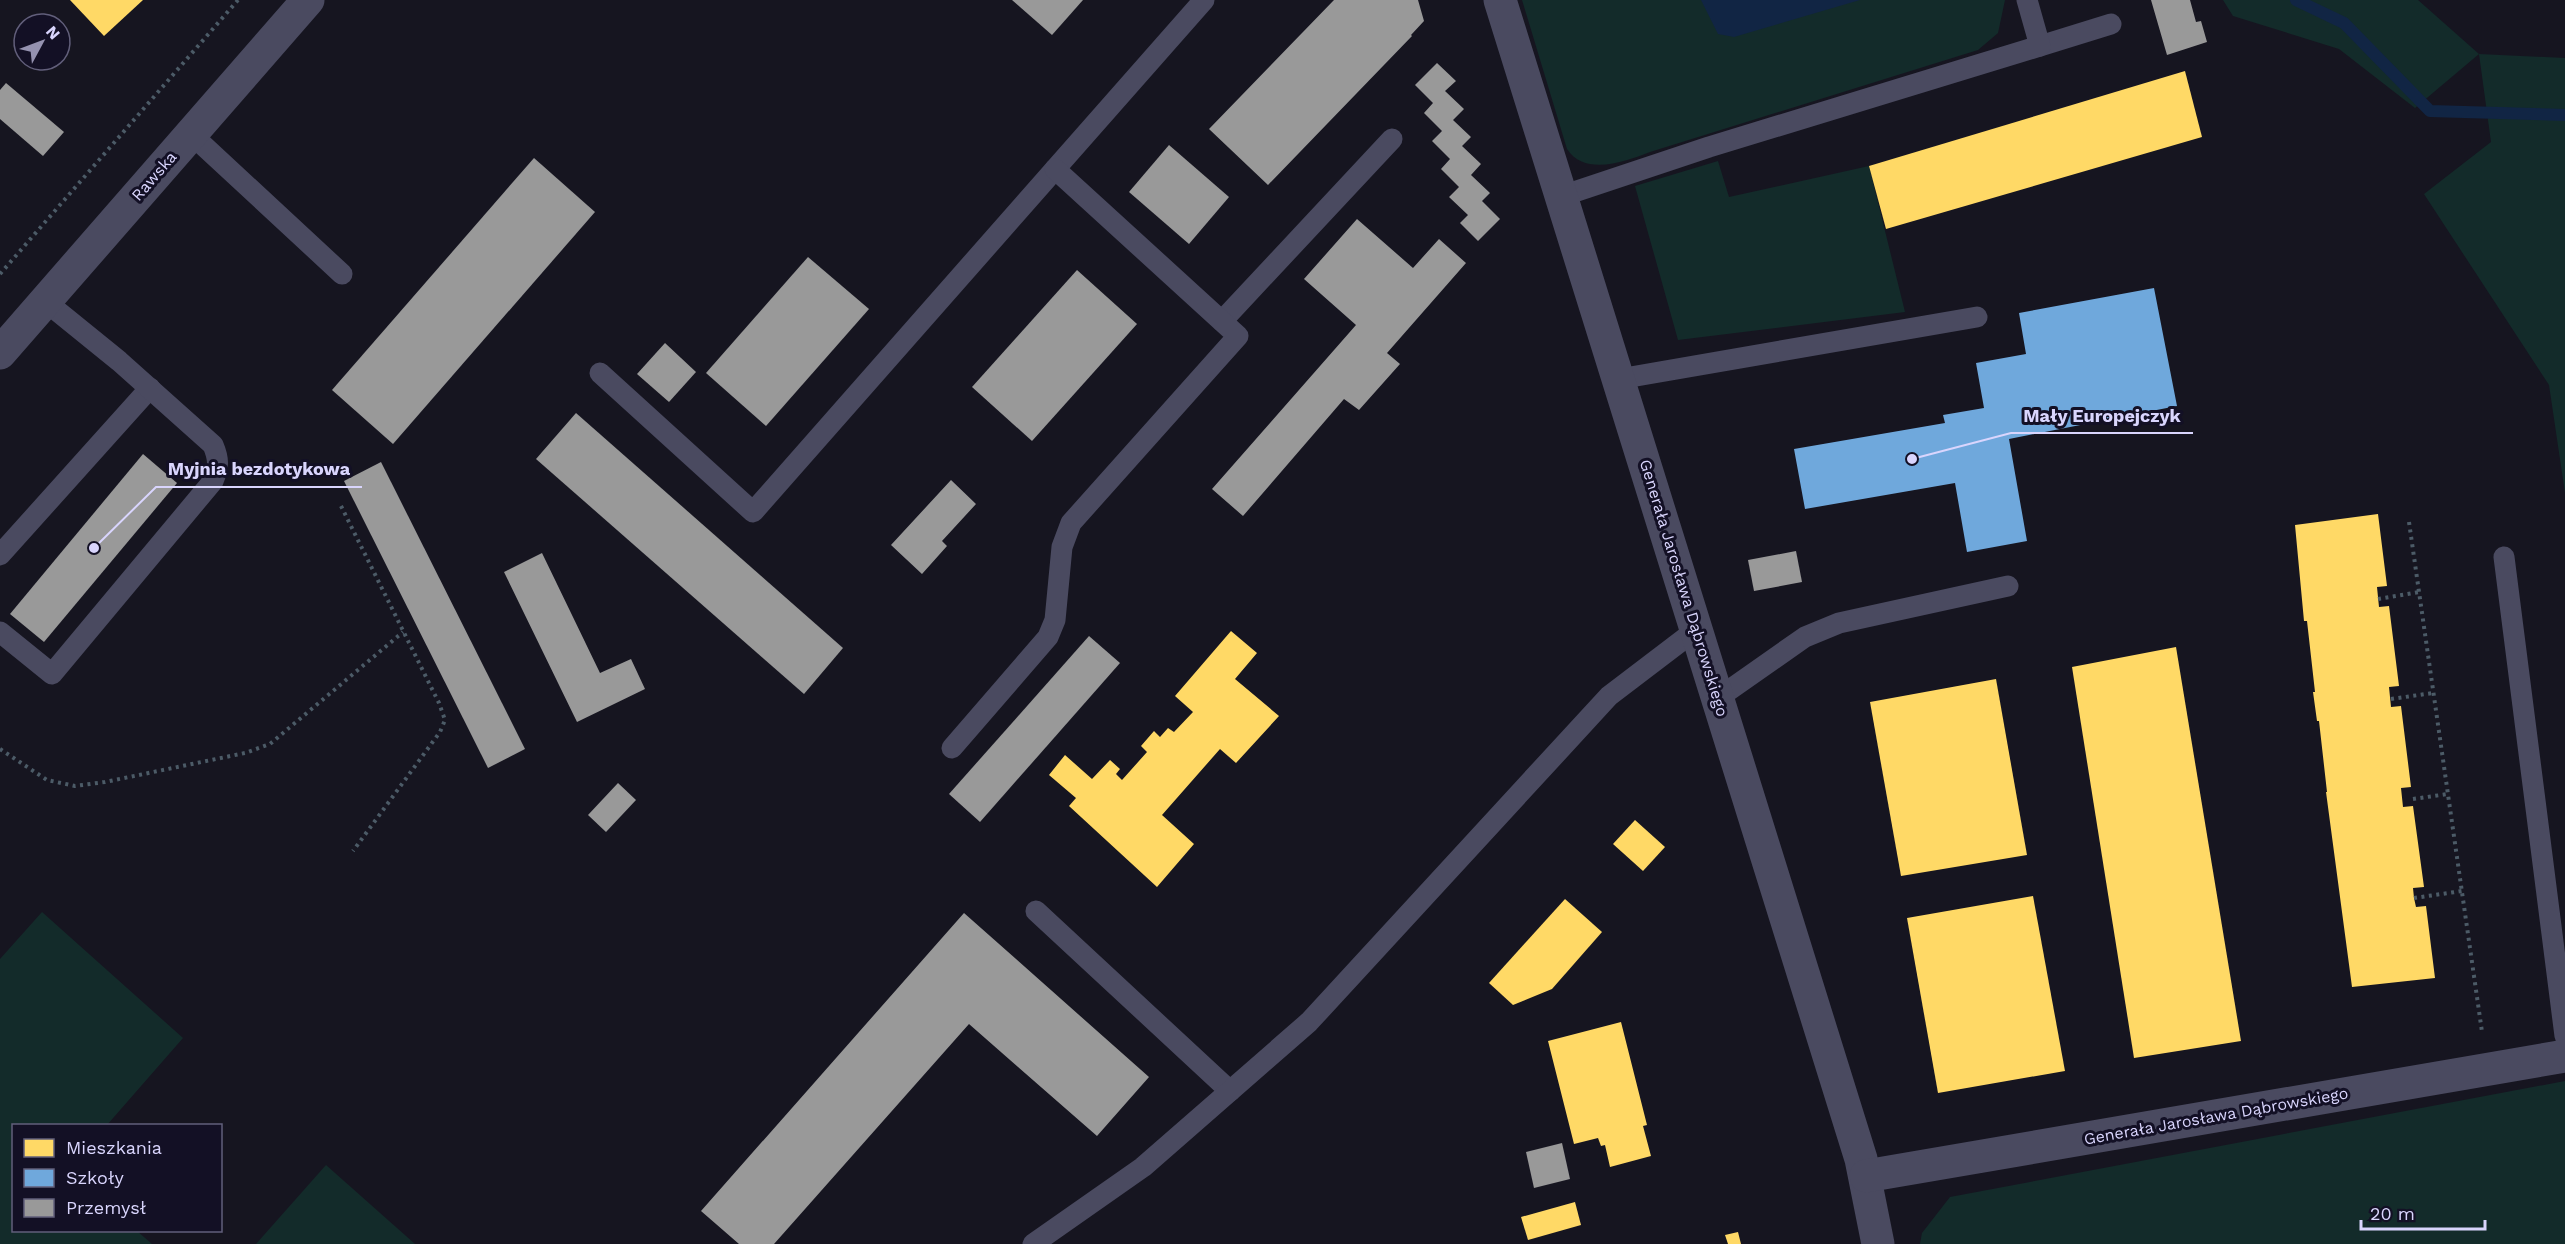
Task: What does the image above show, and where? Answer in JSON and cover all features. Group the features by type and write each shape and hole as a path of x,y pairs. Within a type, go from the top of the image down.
{"street":[{"name":"Rawska","path":"0,352 307,0"},
{"name":"Generała Jarosława Dąbrowskiego","path":"1500,0 1866,1176 1878,1244"},
{"name":"Generała Jarosława Dąbrowskiego","path":"1866,1176 2565,1056"}],"lane":[{"path":"600,373 753,512 1204,0"},
{"path":"2027,0 2040,46"},
{"path":"1562,196 1709,147 2111,24"},
{"path":"190,134 342,274"},
{"path":"1222,321 1392,139"},
{"path":"952,748 1048,637 1056,620 1062,547 1071,523 1238,336 1055,169"},
{"path":"0,632 52,674 213,481 218,469 219,459 213,445 150,388 45,301"},
{"path":"1619,379 1977,317"},
{"path":"0,555 150,388"},
{"path":"2504,557 2565,1036"},
{"path":"1718,698 1805,637 1839,623 2008,586"},
{"path":"1033,1244 1143,1167 1309,1022 1609,696 1697,629"},
{"path":"1036,911 1230,1091"}],"path":[{"path":"0,273 238,0"},
{"path":"341,506 439,703 445,720 440,732 353,851"},
{"path":"2409,522 2483,1039"},
{"path":"2378,599 2419,592"},
{"path":"0,749 48,780 75,786 245,753 270,744 403,632"},
{"path":"2391,699 2433,693"},
{"path":"2413,799 2448,794"},
{"path":"2414,898 2462,891"}],"green space":[{"path":"1522,0 2005,0 1998,33 1978,50 1630,159 1595,165 1575,158 1567,149"},
{"path":"2223,0 2418,0 2479,54 2415,108 2339,49 2233,16"},
{"path":"2479,54 2565,58 2565,493 2549,385 2424,194 2491,142"},
{"path":"1718,161 1729,197 1869,166 1905,312 1678,340 1635,186"},
{"path":"42,912 183,1038 108,1124 12,1124 12,1232 138,1232 152,1244 0,1244 0,959"},
{"path":"2565,1081 2565,1244 1920,1244 1922,1233 1950,1197"},
{"path":"326,1165 415,1244 256,1244"}],"water":[{"path":"1701,0 1860,0 1734,37 1718,34"}],"building: Mieszkania":[{"path":"70,0 143,0 104,36"},
{"path":"2185,71 2202,137 1886,229 1869,166"},
{"path":"2378,514 2387,586 2377,587 2379,607 2389,606 2399,686 2389,687 2391,707 2401,706 2411,787 2401,788 2403,807 2413,806 2424,887 2413,888 2414,898 2416,907 2426,906 2435,978 2352,987 2319,721 2317,721 2313,692 2315,692 2307,621 2304,621 2295,525"},
{"path":"1231,631 1257,653 1235,679 1279,716 1236,763 1220,749 1162,815 1194,844 1157,887 1069,806 1076,798 1049,775 1065,755 1092,779 1110,760 1120,769 1116,774 1122,780 1147,752 1141,746 1154,731 1160,737 1168,728 1174,732 1193,712 1175,696"},
{"path":"2176,647 2241,1041 2134,1058 2072,667"},
{"path":"1996,679 2027,855 1901,876 1870,702"},
{"path":"1635,820 1665,847 1643,871 1613,844"},
{"path":"2033,896 2065,1071 1938,1093 1907,918"},
{"path":"1565,899 1602,932 1552,989 1513,1005 1489,983"},
{"path":"1621,1022 1647,1125 1643,1126 1651,1156 1610,1167 1605,1145 1601,1146 1598,1138 1574,1144 1548,1041"},
{"path":"1575,1202 1581,1225 1528,1240 1521,1217"},
{"path":"1738,1232 1741,1244 1728,1244 1725,1235"}],"building: Szkoły":[{"path":"2154,288 2177,406 2009,439 2027,541 1967,552 1955,483 1805,509 1794,449 1945,423 1943,415 1984,408 1976,363 2026,354 2019,313"}],"building: Przemysł":[{"path":"1012,0 1083,0 1052,35"},
{"path":"1334,0 1418,0 1424,21 1268,185 1209,129"},
{"path":"2151,0 2190,0 2196,22 2201,21 2207,42 2167,55"},
{"path":"1437,63 1456,81 1445,91 1464,109 1453,120 1471,137 1462,146 1481,164 1471,175 1490,193 1482,201 1500,219 1478,241 1460,223 1468,215 1449,197 1459,187 1441,169 1450,159 1432,141 1442,131 1424,113 1433,103 1415,85"},
{"path":"6,83 64,132 43,156 0,119 0,90"},
{"path":"1169,145 1229,197 1189,244 1129,192"},
{"path":"534,158 595,212 393,444 332,390"},
{"path":"1357,219 1413,268 1439,239 1466,263 1387,353 1400,364 1359,410 1344,399 1243,516 1212,489 1356,325 1304,279"},
{"path":"808,257 869,309 766,426 706,373"},
{"path":"1077,270 1137,324 1032,441 972,387"},
{"path":"665,343 696,372 669,402 637,374"},
{"path":"576,413 843,648 804,694 536,459"},
{"path":"143,454 177,483 44,642 10,614"},
{"path":"381,462 525,749 488,768 344,481"},
{"path":"951,480 976,504 942,541 947,546 922,574 891,545"},
{"path":"1796,551 1802,582 1754,591 1748,560"},
{"path":"542,553 600,673 631,659 645,689 577,722 504,572"},
{"path":"1089,636 1120,663 980,822 949,794"},
{"path":"618,783 636,800 606,832 588,815"},
{"path":"964,913 1149,1077 1097,1136 969,1024 774,1244 739,1244 701,1211"},
{"path":"1562,1143 1570,1179 1534,1188 1526,1152"}],"waterway":[{"path":"2296,0 2344,23 2430,111 2565,115"}],"place":[{"name":"Mały Europejczyk","path":"1912,459"},
{"name":"Myjnia bezdotykowa","path":"94,548"}]}
